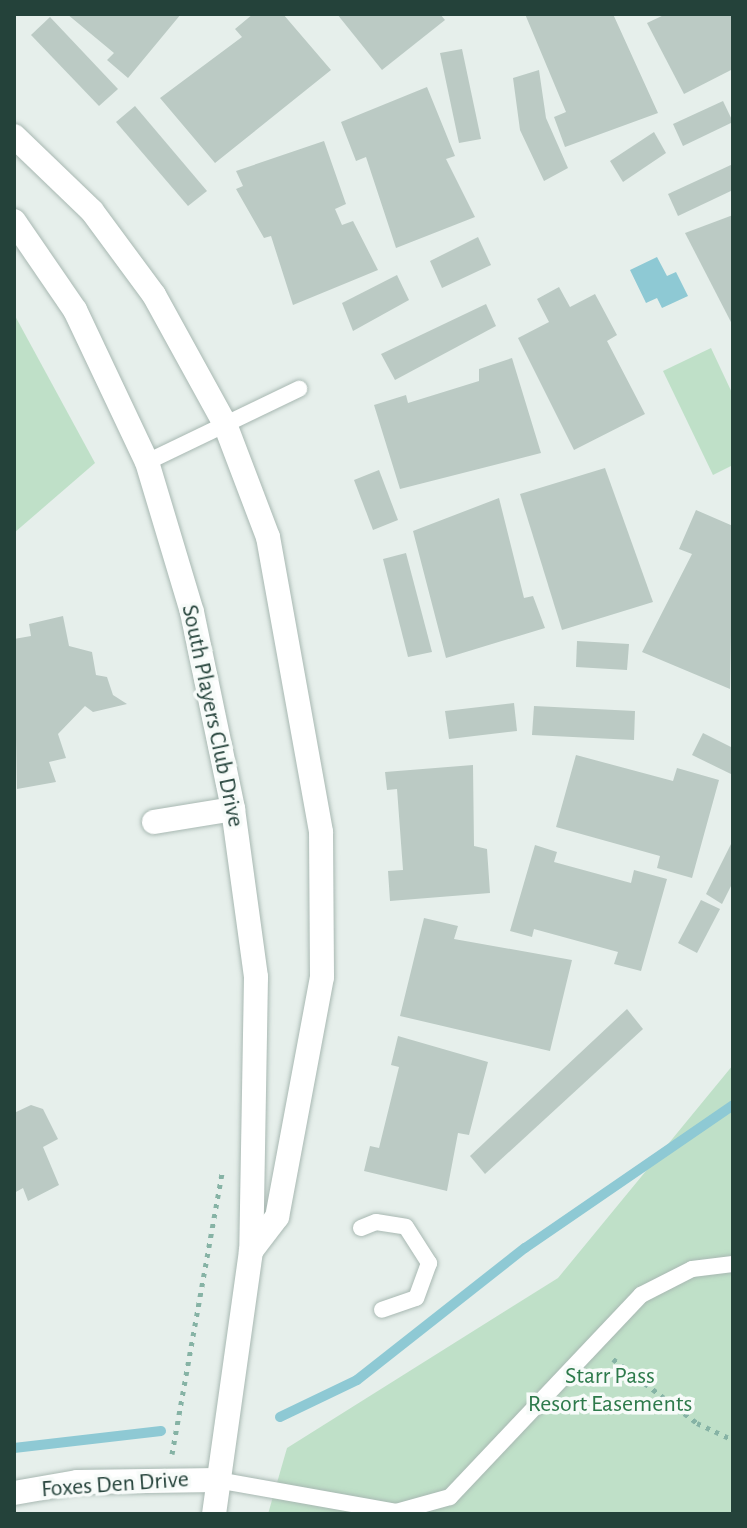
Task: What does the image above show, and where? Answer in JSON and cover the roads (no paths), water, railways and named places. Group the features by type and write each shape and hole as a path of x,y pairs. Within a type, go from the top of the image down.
{"street":[{"name":"South Players Club Drive","path":"14,136 110,235 154,295 225,424 268,537 321,832 322,977 277,1217 251,1251"},
{"name":"South Players Club Drive","path":"14,221 75,310 147,462 192,612 233,809 256,977 251,1251 214,1514"},
{"path":"154,822 233,809"},
{"name":"Foxes Den Drive","path":"14,1493 77,1482 217,1480"}],"lane":[{"path":"147,462 299,389"},
{"path":"361,1228 376,1222 406,1227 429,1263 416,1298 382,1310"},
{"path":"217,1480 396,1512 450,1497 641,1295 692,1269 733,1264"}],"water":[{"path":"657,257 667,276 676,272 688,296 662,308 657,298 646,303 630,270"}],"waterway":[{"path":"280,1417 357,1380 525,1248 733,1105"},
{"path":"14,1448 161,1431"}],"park label":[{"name":"Starr Pass Resort Easements","path":"610,1391"}]}
